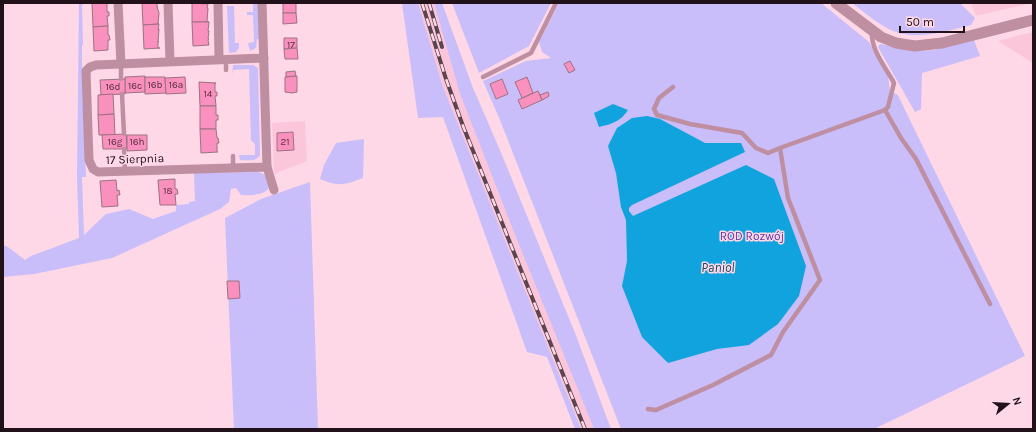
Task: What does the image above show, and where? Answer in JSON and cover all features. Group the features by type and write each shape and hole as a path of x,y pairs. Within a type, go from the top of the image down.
{"street":[{"path":"118,3 121,64"},
{"path":"168,3 170,61"},
{"path":"218,3 223,59"},
{"path":"262,3 267,167 274,190"},
{"path":"836,3 881,37 896,43 915,46 929,45 1033,20"},
{"name":"17 Sierpnia","path":"264,58 96,65 90,67 86,71 89,153 93,170 98,172 125,172 267,167"}],"lane":[{"path":"482,77 531,53 556,3"},
{"path":"673,87 659,98 654,109 657,115 690,124 742,133 756,148 768,153 885,110 888,107 894,84 874,46 871,38 872,31"},
{"path":"223,59 226,70"},
{"path":"121,64 121,79"},
{"path":"122,94 124,134"},
{"path":"885,110 901,138 916,159 990,304"},
{"path":"648,409 656,410 713,386 771,355 783,332 820,280 788,198 780,148"},
{"path":"124,149 125,172"},
{"path":"233,156 233,168"}],"shaded area":[{"path":"418,3 434,3 460,94 517,240 594,429 581,429 443,87"},
{"path":"971,3 1032,3 976,16"},
{"path":"1033,32 1033,63 998,41"},
{"path":"305,121 307,161 274,174 272,123"}],"green space":[{"path":"79,3 83,3 82,61 86,177 82,177 84,235 106,214 129,209 153,219 176,211 176,205 189,204 189,202 195,201 194,173 258,172 265,176 269,186 268,189 262,193 252,195 241,195 236,188 231,189 229,202 220,209 112,258 34,274 3,277 3,245 25,260 31,256 79,238 77,177"},
{"path":"253,3 258,3 259,39 257,39 256,48 250,51 248,43 254,42 253,15 247,15 247,12 253,12"},
{"path":"402,3 418,3 443,87 581,429 575,429 547,357 527,352 443,117 418,118"},
{"path":"434,3 442,3 473,88 575,333 611,429 594,429 517,240 460,94"},
{"path":"452,3 551,3 529,46 479,73"},
{"name":"ROD Rozwój","path":"559,3 821,3 869,42 888,76 890,91 898,95 1025,356 874,429 621,429 500,120 483,81 526,61 551,58 542,52 539,42"},
{"path":"852,3 960,3 975,18 971,25 949,31 927,35 906,34 895,32 885,27"},
{"path":"227,6 234,6 235,43 239,43 239,48 236,52 229,53"},
{"path":"974,40 980,56 922,73 921,109 915,112 878,47 880,44 917,51 934,50"},
{"path":"233,65 253,65 258,68 260,155 254,160 240,160 239,155 255,155 255,144 251,140 249,69 233,70 232,76"},
{"path":"364,139 363,178 342,184 332,183 320,179 324,165 336,143"},
{"path":"310,182 318,429 234,429 225,218 261,199"}],"water":[{"path":"613,104 628,110 616,122 599,127 594,113"},
{"name":"Paniol","path":"647,116 660,119 705,143 741,143 745,152 632,205 629,208 629,211 633,216 746,165 774,179 806,266 799,296 778,324 749,345 717,349 668,363 642,337 622,286 627,261 626,220 621,207 616,173 608,146 617,128 632,118"}],"building":[{"path":"92,3 107,3 107,12 109,12 109,16 107,16 108,26 93,27"},
{"path":"142,3 157,3 159,24 143,25"},
{"path":"192,3 208,4 207,21 209,22 192,22"},
{"path":"283,3 296,3 296,13 283,13"},
{"path":"283,13 296,13 297,23 283,24"},
{"path":"192,22 209,22 209,45 193,46"},
{"path":"159,24 158,48 160,48 144,49 143,25"},
{"path":"108,26 108,35 110,40 108,40 108,50 94,51 93,27"},
{"path":"284,38 297,38 297,48 284,49"},
{"path":"297,48 298,59 285,59 284,49"},
{"path":"570,61 575,70 569,73 564,64"},
{"path":"295,71 296,76 286,77 286,72"},
{"path":"145,76 145,92 125,93 125,77"},
{"path":"297,76 297,92 285,92 285,77"},
{"path":"145,77 165,77 166,93 145,94"},
{"path":"185,77 186,93 166,94 165,78"},
{"path":"527,77 533,93 522,98 515,82"},
{"path":"125,79 125,94 101,95 100,80"},
{"path":"502,79 508,94 496,99 490,84"},
{"path":"199,82 216,83 216,106 200,106"},
{"path":"538,91 542,100 522,109 518,100"},
{"path":"548,92 549,96 542,100 540,95"},
{"path":"113,94 114,114 98,115 98,95"},
{"path":"200,106 216,106 216,115 218,115 218,120 216,120 216,129 200,129"},
{"path":"114,114 115,135 99,135 98,115"},
{"path":"200,129 216,129 219,143 217,143 218,152 201,153"},
{"path":"293,132 294,150 277,151 277,133"},
{"path":"126,134 127,149 103,149 102,135"},
{"path":"127,135 147,135 147,150 127,151"},
{"path":"175,179 175,189 177,189 178,194 175,194 176,205 160,205 158,180"},
{"path":"116,180 117,191 119,190 120,195 117,195 118,206 102,207 100,181"},
{"path":"227,281 239,281 240,298 228,299"}],"railway":[{"path":"422,3 446,79 463,126 585,429"},
{"path":"429,3 442,47"}]}
